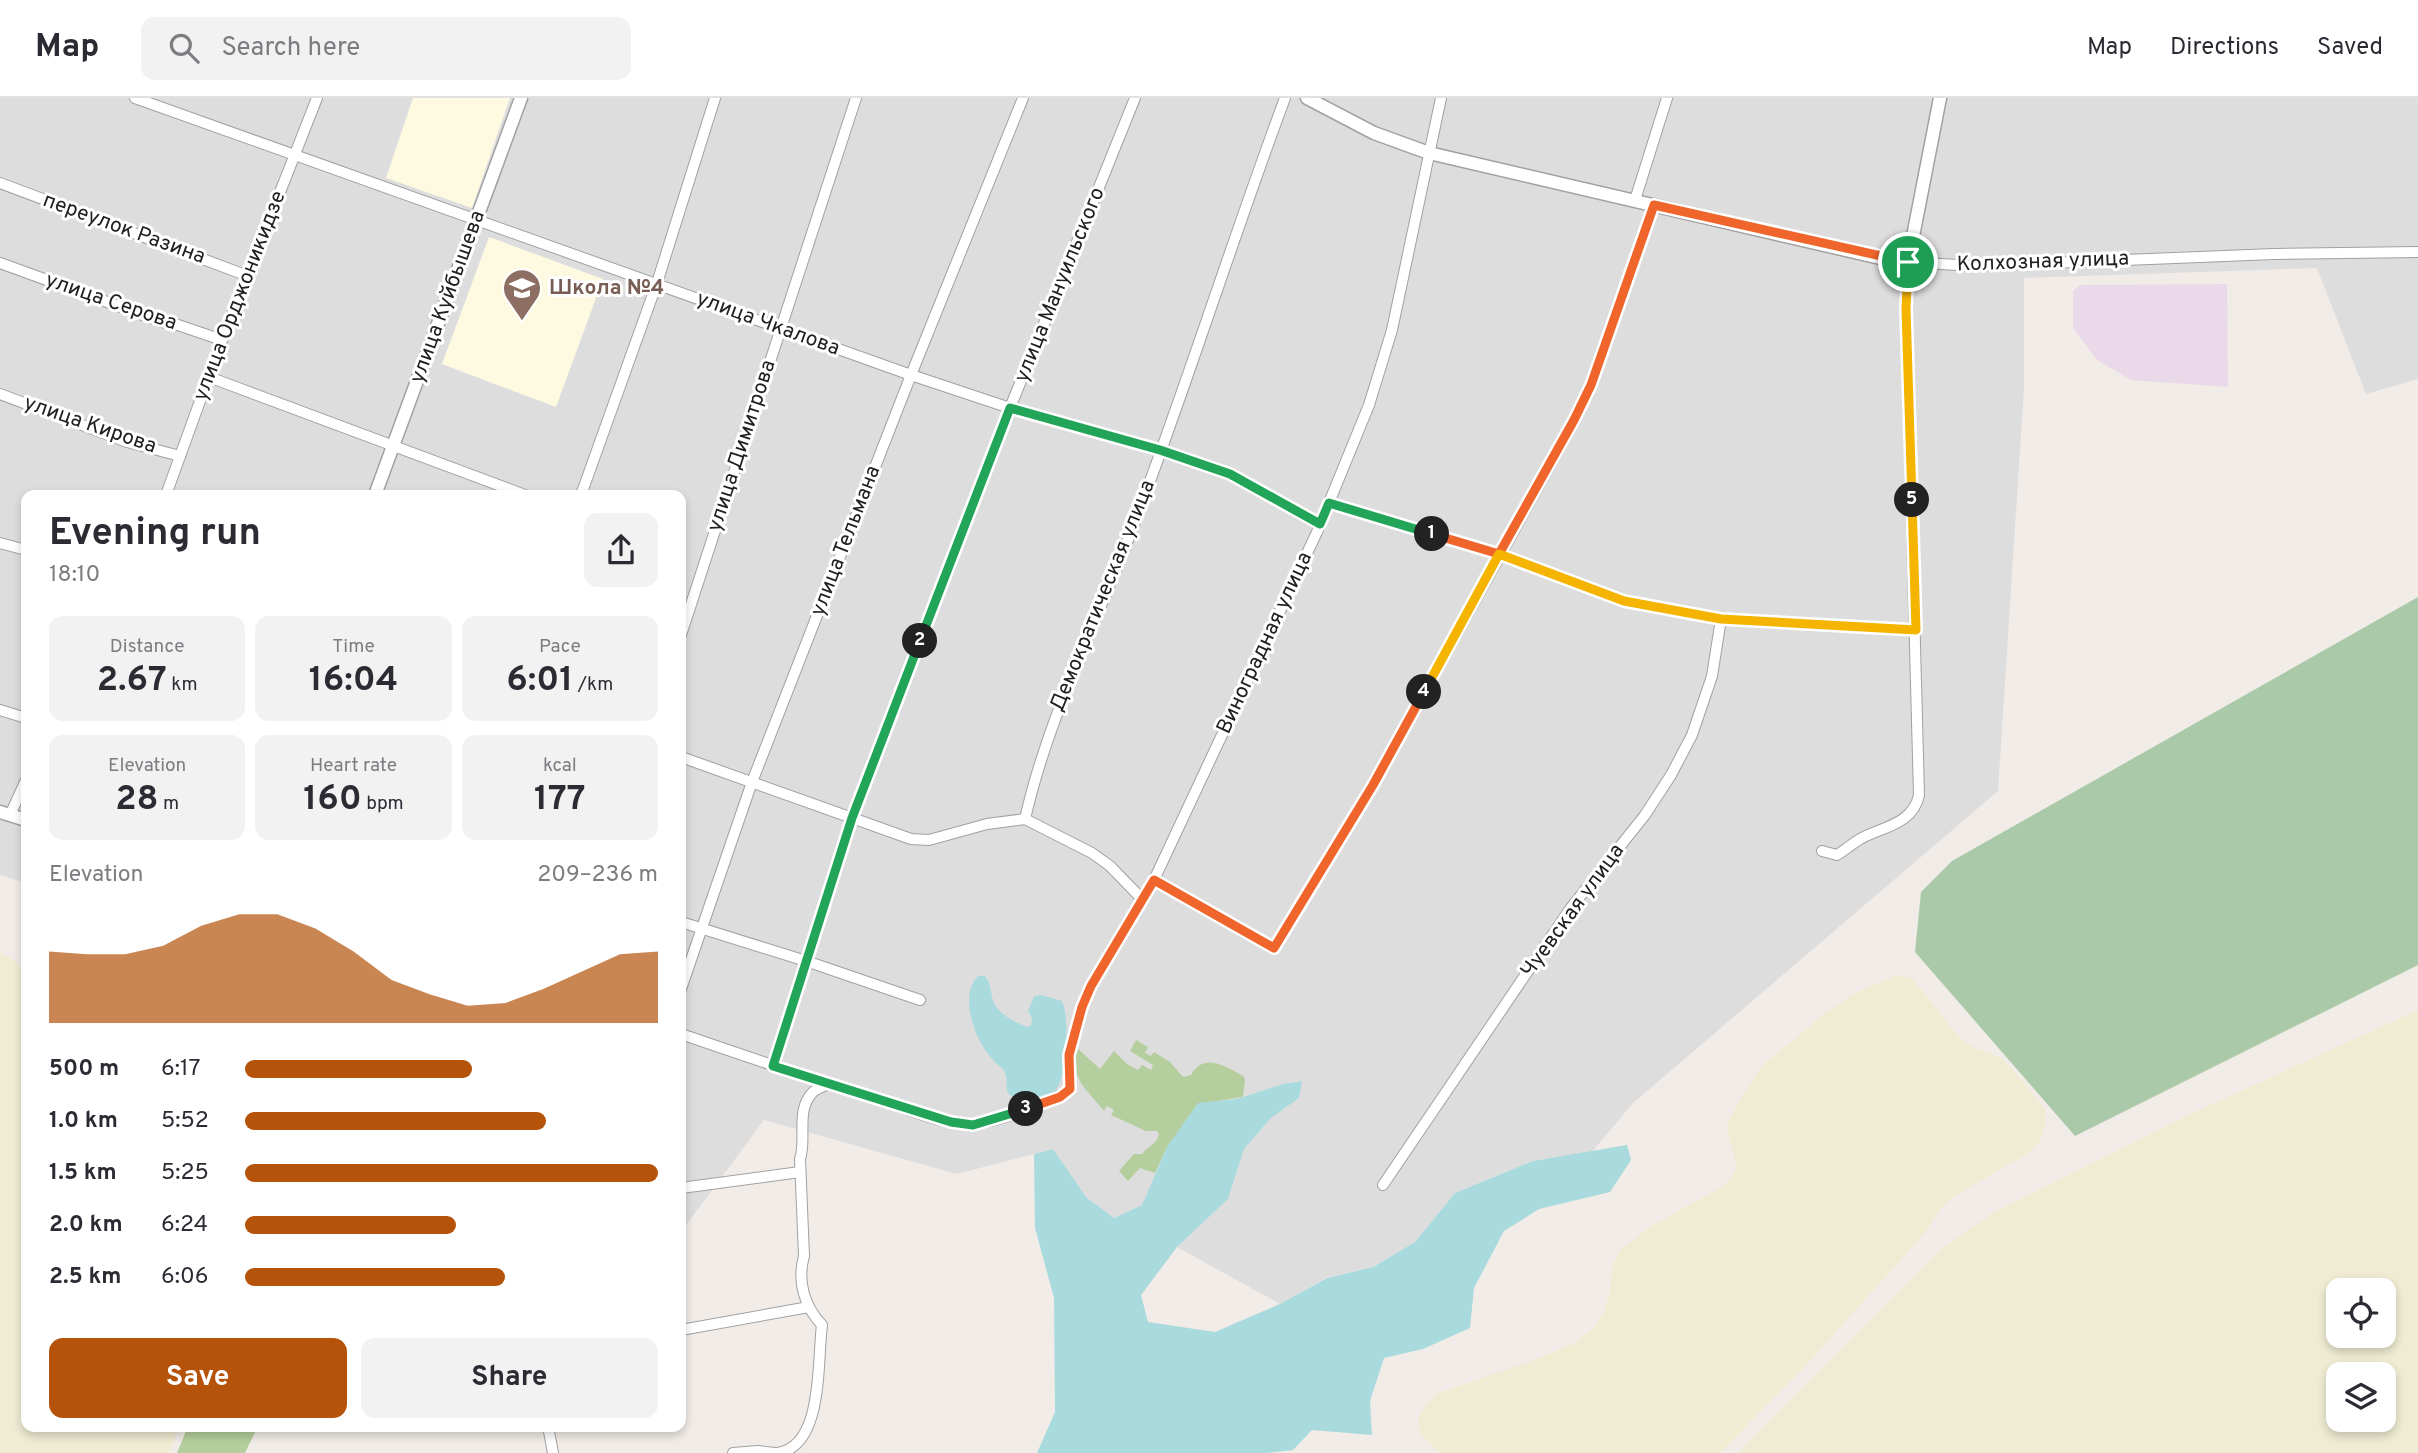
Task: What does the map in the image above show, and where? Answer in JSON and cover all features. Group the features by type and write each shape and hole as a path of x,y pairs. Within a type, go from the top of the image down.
{"street":[{"name":"улица Чкалова","path":"135,98 911,375 1010,408 1160,450 1230,474 1320,524"},
{"name":"улица Орджоникидзе","path":"168,490 222,340 317,98"},
{"name":"улица Куйбышева","path":"377,490 521,98"},
{"path":"583,490 657,283 715,98"},
{"name":"улица Димитрова","path":"686,620 856,98"},
{"name":"улица Тельмана","path":"686,974 752,782 1023,98"},
{"name":"улица Мануильского","path":"773,1066 852,818 1010,408 1135,98"},
{"name":"Демократическая улица","path":"1025,819 1035,775 1058,708 1093,627 1160,450 1285,98"},
{"name":"Колхозная улица","path":"1307,98 1374,133 1429,153 1908,262 1974,267 2274,254 2418,252"},
{"name":"Виноградная улица","path":"828,1084 951,1122 973,1125 1060,1097 1070,1089 1069,1055 1082,1007 1091,986 1154,880 1320,524 1369,405 1392,330 1441,98"},
{"path":"1635,200 1667,98"},
{"path":"1822,850 1837,855 1858,840 1888,829 1917,803 1916,630 1906,309 1908,262 1940,98"},
{"name":"переулок Разина","path":"0,183 248,276"},
{"path":"1154,880 1274,948 1373,785 1574,420 1591,385 1654,205"},
{"name":"улица Серова","path":"0,263 162,322 178,324 222,340"},
{"path":"209,377 511,490"},
{"name":"улица Кирова","path":"0,394 127,442 180,456"},
{"path":"1329,503 1499,554 1624,601 1721,619 1916,630"},
{"path":"0,543 21,549"},
{"name":"Чуевская улица","path":"1383,1185 1570,909 1645,815 1671,775 1692,735 1712,676 1721,619"},
{"path":"0,710 21,716"},
{"path":"686,759 911,839 929,840 987,824 1025,819 1092,853 1110,866 1141,898"},
{"path":"5,813 21,788"},
{"path":"686,924 920,1000"},
{"path":"686,1036 828,1084"},
{"path":"733,1453 788,1452 803,1439 816,1399 822,1325 810,1312 800,1271 804,1256 800,1172 802,1114 813,1092 828,1084"},
{"path":"686,1187 800,1172"},
{"path":"686,1329 809,1307"},
{"path":"549,1432 553,1453"}],"shaded area":[{"path":"0,98 2418,98 2418,379 2366,394 2317,268 2024,278 2024,388 1998,791 1633,1103 1592,1152 1533,1161 1455,1193 1415,1242 1372,1267 1326,1278 1280,1304 1177,1247 1228,1199 1244,1149 1271,1118 1299,1098 1301,1081 1237,1099 1198,1104 1167,1147 1142,1205 1114,1218 1087,1198 1053,1149 957,1174 764,1120 686,1225 686,490 21,490 21,881 0,875"},
{"path":"413,98 510,98 472,208 386,178"},
{"name":"Школа №4","path":"489,237 603,279 556,407 442,364"},
{"path":"2227,284 2228,387 2131,380 2097,360 2073,328 2073,291 2081,285"},
{"path":"0,952 21,968 21,1432 177,1432 169,1453 0,1453"},
{"path":"1896,975 1912,978 1958,1036 1974,1048 2005,1061 2038,1100 2045,1110 2045,1125 2040,1141 2032,1151 1955,1196 1942,1207 1924,1234 1799,1373 1720,1453 1440,1453 1420,1433 1418,1419 1425,1406 1438,1393 1573,1344 1592,1329 1603,1315 1613,1265 1621,1249 1650,1227 1725,1185 1735,1172 1736,1162 1727,1132 1729,1121 1762,1066 1824,1014 1855,993"},
{"path":"2418,1010 2418,1453 1738,1453 1941,1249 1991,1214 2186,1116"}],"green space":[{"path":"2418,597 2418,965 2075,1136 1915,952 1921,892 1952,861"},
{"path":"1136,1040 1148,1047 1145,1053 1151,1056 1154,1052 1170,1062 1183,1077 1191,1075 1202,1064 1215,1063 1245,1079 1243,1097 1198,1104 1167,1147 1155,1173 1140,1168 1128,1181 1119,1171 1134,1154 1142,1154 1157,1140 1159,1134 1111,1115 1114,1110 1107,1106 1104,1111 1081,1083 1075,1068 1075,1046 1100,1069 1114,1051 1127,1064 1138,1070 1142,1065 1151,1070 1153,1065 1130,1051"},
{"path":"186,1432 255,1432 245,1453 177,1453"}],"water":[{"path":"978,976 985,976 987,979 994,1003 1000,1012 1027,1027 1031,1025 1032,1019 1028,1011 1034,996 1041,995 1062,1001 1066,1021 1065,1063 1058,1087 1053,1093 1039,1098 1014,1100 1007,1091 1005,1072 988,1054 972,1020 969,996"},
{"path":"1302,1081 1299,1098 1271,1118 1244,1149 1228,1199 1177,1247 1141,1295 1148,1322 1215,1332 1280,1304 1327,1278 1373,1267 1415,1242 1455,1193 1533,1161 1627,1145 1631,1160 1610,1192 1539,1209 1504,1231 1474,1288 1470,1328 1423,1349 1384,1358 1370,1401 1372,1435 1312,1430 1293,1450 1268,1453 1037,1453 1055,1412 1054,1298 1035,1228 1034,1154 1053,1149 1087,1198 1114,1218 1142,1205 1167,1147 1198,1103 1237,1099 1283,1084"}],"place":[{"name":"Школа №4","path":"522,322"}],"route":[{"path":"1908,262 1880,258 1654,205 1591,385 1542,480 1499,554 1329,503 1320,524 1230,474 1160,450 1010,408 852,818 773,1066 951,1122 973,1125 1060,1097 1070,1089 1069,1055 1082,1007 1091,986 1154,880 1274,948 1373,785 1499,554 1624,601 1721,619 1916,630 1906,309 1908,262"}]}
